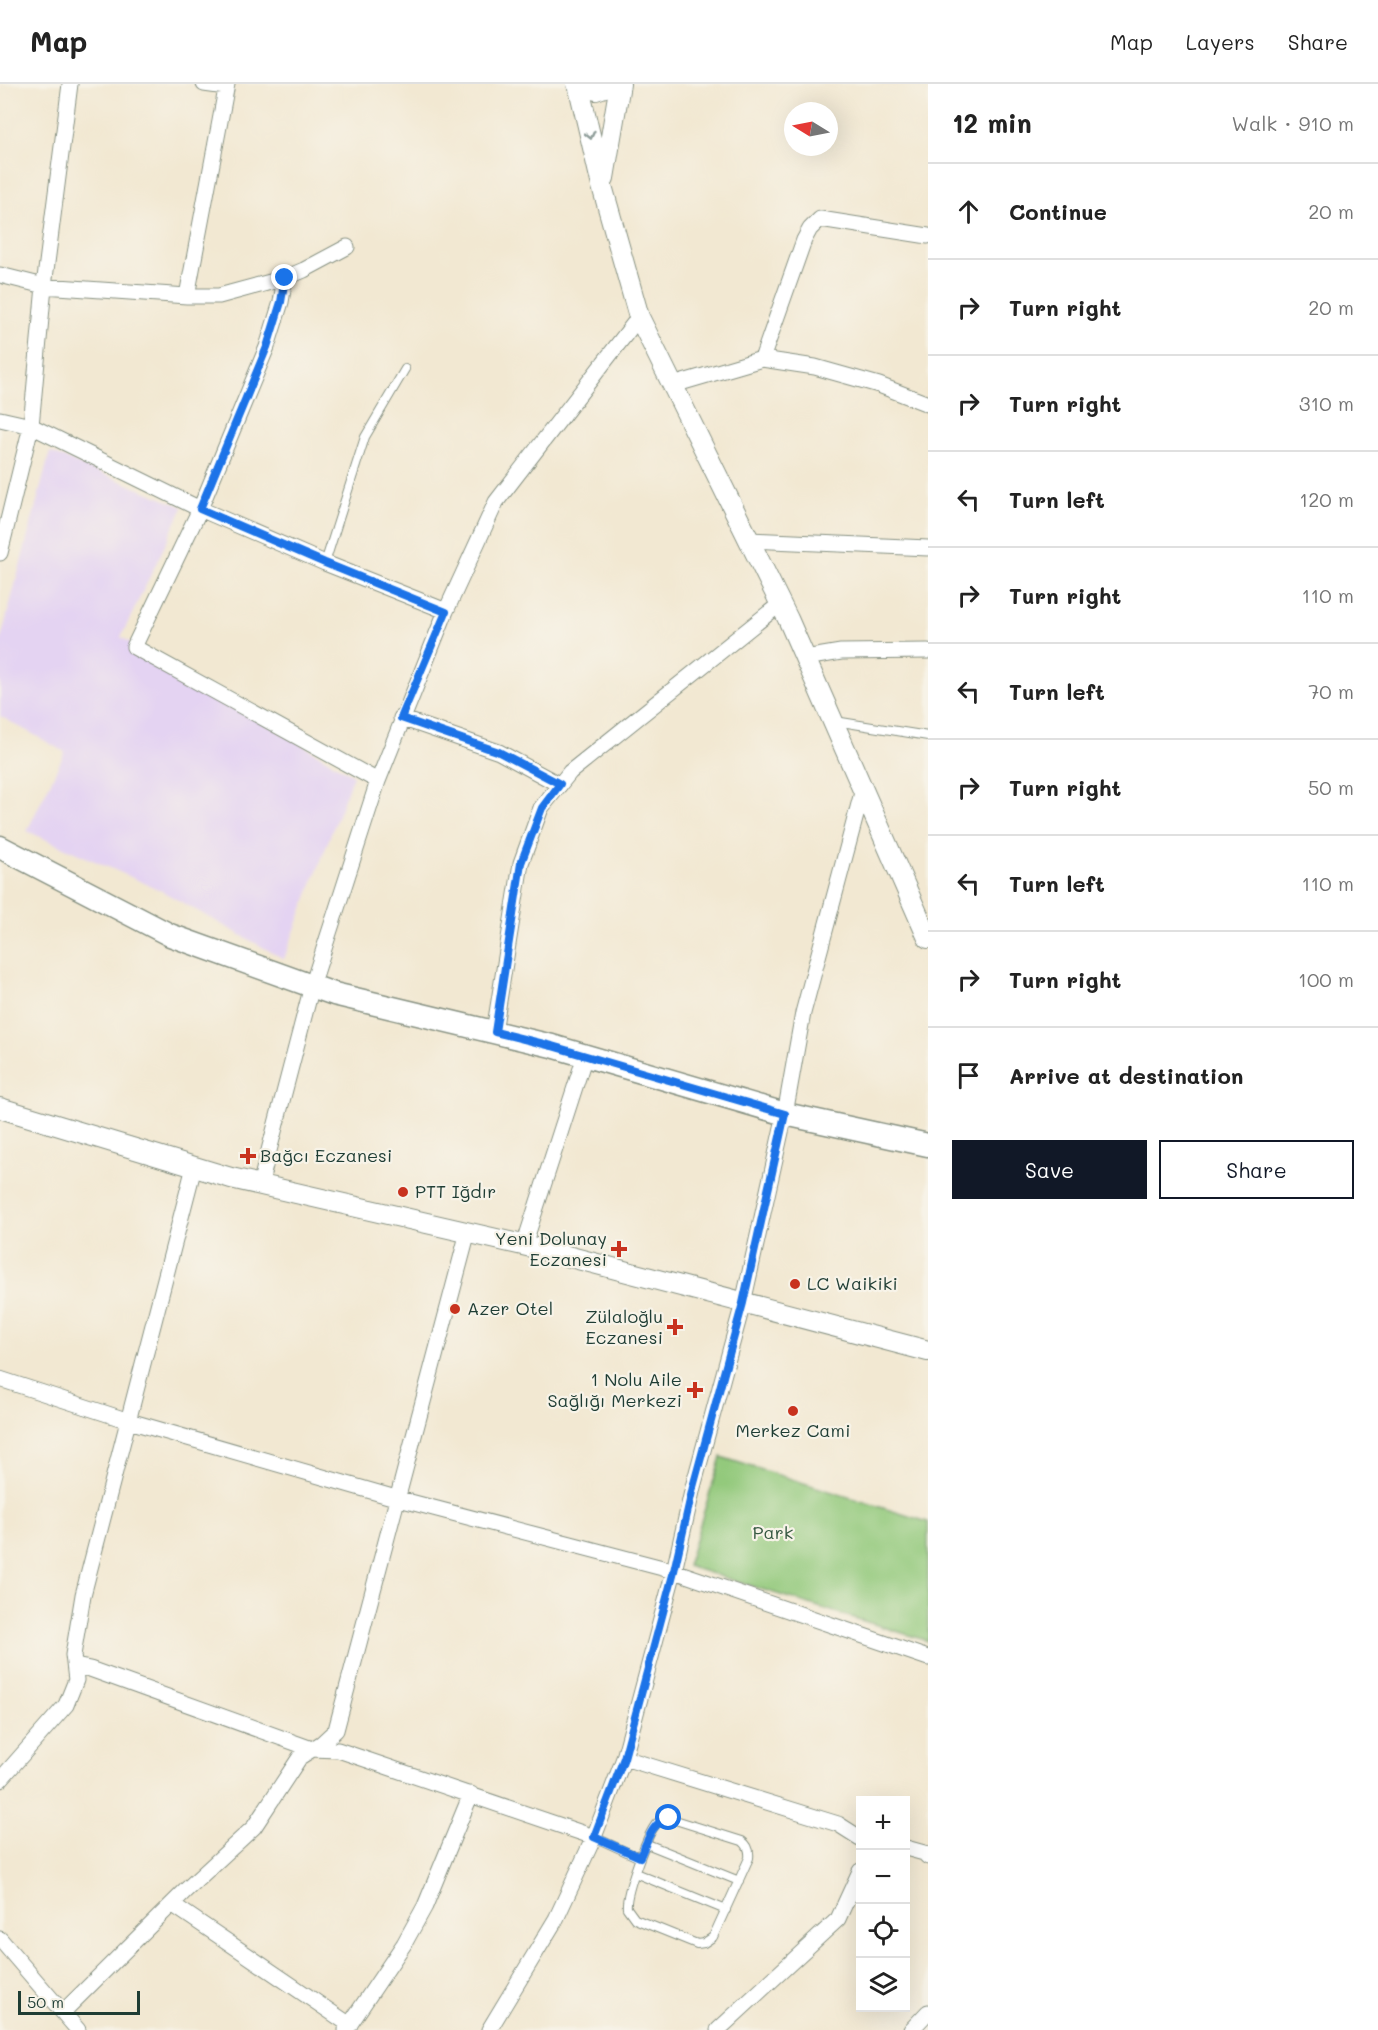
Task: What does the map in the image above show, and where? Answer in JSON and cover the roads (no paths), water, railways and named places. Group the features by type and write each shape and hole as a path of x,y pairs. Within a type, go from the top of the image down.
{"main road":[{"path":"0,847 170,934 334,994 495,1032 785,1114 928,1145"}],"street":[{"path":"0,554 5,519 31,426 44,286 70,84"},
{"path":"187,296 227,86 204,84"},
{"path":"578,84 596,90 613,84"},
{"path":"578,84 602,186 639,317 780,603 917,904 928,938"},
{"path":"602,186 620,84"},
{"path":"762,359 804,240 810,229 820,219 928,236"},
{"path":"0,275 44,286 187,296 219,296 285,278 347,247"},
{"path":"285,278 281,302 267,347 200,509 134,647 378,781"},
{"path":"260,1185 312,986 378,781 401,718 446,612 496,502 639,317"},
{"path":"673,385 762,359 815,367 879,385 928,404"},
{"path":"0,419 31,426 200,509 446,612"},
{"path":"749,540 928,548"},
{"path":"495,1032 521,863 542,808 570,772 780,603"},
{"path":"805,658 841,652 928,651"},
{"path":"401,718 499,752 560,784"},
{"path":"489,2030 556,1919 594,1837 624,1758 674,1571 693,1487 743,1303 785,1114 803,1013 863,789"},
{"path":"524,1245 585,1056"},
{"path":"0,1108 260,1185 524,1245 928,1351"},
{"path":"0,1780 66,1705 76,1680 73,1655 83,1594 194,1167"},
{"path":"63,2012 254,1827 300,1757 336,1730 468,1233"},
{"path":"0,1379 129,1421 399,1499 674,1571 928,1658"},
{"path":"75,1665 312,1749 338,1750 594,1837"},
{"path":"624,1758 838,1824 856,1835"},
{"path":"172,1904 348,2027 404,1944 426,1906 471,1794"},
{"path":"910,1849 924,1853 928,1857"},
{"path":"718,2030 838,1919 856,1881"},
{"path":"0,1940 78,2030"},
{"path":"911,2030 928,2012"}],"lane":[{"path":"325,563 365,436 405,369"},
{"path":"833,720 928,736"},
{"path":"669,1818 742,1841 748,1847 749,1858 713,1937 700,1944 632,1916 627,1908 628,1896 640,1857 647,1844 654,1826 669,1818"},
{"path":"594,1837 640,1857"},
{"path":"647,1844 739,1881"},
{"path":"636,1873 726,1910"}],"place":[{"name":"Bağcı Eczanesi","path":"248,1156"},
{"name":"PTT Iğdır","path":"403,1192"},
{"name":"Yeni Dolunay Eczanesi","path":"619,1249"},
{"name":"LC Waikiki","path":"795,1284"},
{"name":"Azer Otel","path":"455,1309"},
{"name":"Zülaloğlu Eczanesi","path":"675,1327"},
{"name":"1 Nolu Aile Sağlığı Merkezi","path":"695,1390"},
{"name":"Merkez Cami","path":"793,1411"}],"park label":[{"name":"Park","path":"773,1533"}]}
